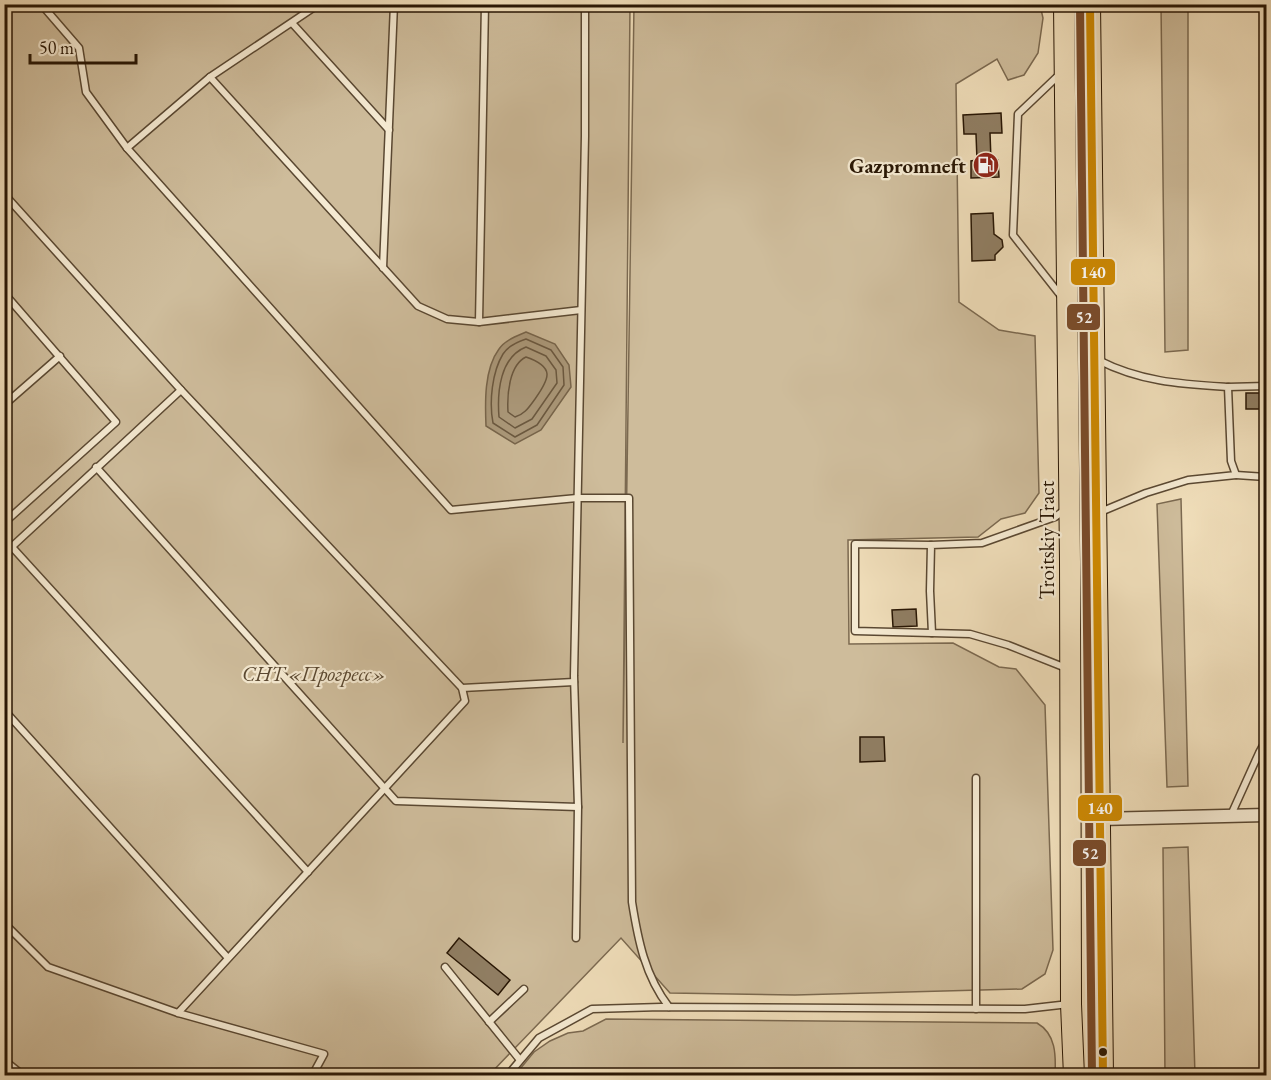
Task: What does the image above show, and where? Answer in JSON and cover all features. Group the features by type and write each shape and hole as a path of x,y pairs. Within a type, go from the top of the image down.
{"main road":[{"name":"Troitskiy Tract","path":"1064,4 1071,1004 1074,1076"},
{"path":"1090,4 1103,1076"}],"street":[{"path":"1100,819 1266,815"}],"lane":[{"path":"41,4 79,48 86,92 127,148 451,510 578,498 629,498 632,902 640,950 656,991 669,1007"},
{"path":"127,148 210,77 319,4"},
{"path":"383,268 394,4"},
{"path":"479,322 485,4"},
{"path":"576,938 578,807 574,682 585,4"},
{"path":"292,23 389,130"},
{"path":"1065,69 1018,114 1013,235 1067,304"},
{"path":"210,77 418,306 447,319 479,322 581,310"},
{"path":"4,194 181,390 462,688 465,701 178,1013"},
{"path":"4,293 117,422 4,523"},
{"path":"4,405 60,356"},
{"path":"1094,358 1115,369 1162,382 1228,387 1266,386"},
{"path":"1228,387 1231,460 1236,475"},
{"path":"4,554 181,390"},
{"path":"96,467 396,801 578,807"},
{"path":"1095,514 1146,493 1188,480 1236,475 1266,477"},
{"path":"1069,507 1055,517 982,543 855,544 855,631 970,634 1008,645 1070,670"},
{"path":"931,545 932,633"},
{"path":"12,547 308,872"},
{"path":"462,688 574,682"},
{"path":"4,710 228,958"},
{"path":"1230,816 1266,740"},
{"path":"976,778 976,1009"},
{"path":"4,923 48,967 178,1013 324,1054 312,1076"},
{"path":"445,967 520,1060"},
{"path":"489,1022 524,989"},
{"path":"507,1076 539,1038 592,1009 669,1007 1025,1009 1071,1004"},
{"path":"4,1060 24,1076"}],"green space":[{"name":"СНТ «Прогресс»","path":"5,5 630,5 623,743 634,5 1040,5 1043,18 1038,53 1024,75 1008,80 997,59 956,84 959,302 999,330 1035,336 1039,493 1025,513 1001,519 978,537 848,540 849,644 953,643 999,667 1016,669 1045,705 1053,950 1045,974 1022,989 795,995 670,993 621,938 489,1075 5,1076"},
{"path":"1161,5 1188,5 1188,350 1165,352"},
{"path":"1181,499 1188,786 1167,787 1157,504"},
{"path":"1188,847 1195,1075 1165,1075 1163,848"},
{"path":"606,1019 1037,1023 1048,1033 1054,1046 1055,1075 515,1075 534,1052 550,1041 568,1033 583,1031"}],"water":[{"path":"526,332 555,344 569,365 571,387 541,430 515,444 486,426 486,386 490,366 499,349 508,341"}],"building":[{"path":"1001,113 1002,133 990,133 991,160 998,160 999,177 971,178 971,161 977,160 976,134 964,134 963,115"},
{"path":"993,213 994,234 1002,240 1003,247 995,255 995,260 972,261 971,214"},
{"path":"1246,393 1266,393 1266,409 1246,409"},
{"path":"916,609 917,626 893,627 892,610"},
{"path":"860,737 884,737 885,761 860,762"},
{"path":"459,938 510,980 498,995 447,953"}],"transit line":[{"name":"52","path":"1080,4 1092,1076"},
{"name":"140","path":"1090,4 1103,1076"}],"place":[{"name":"Gazpromneft","path":"986,165"}]}
